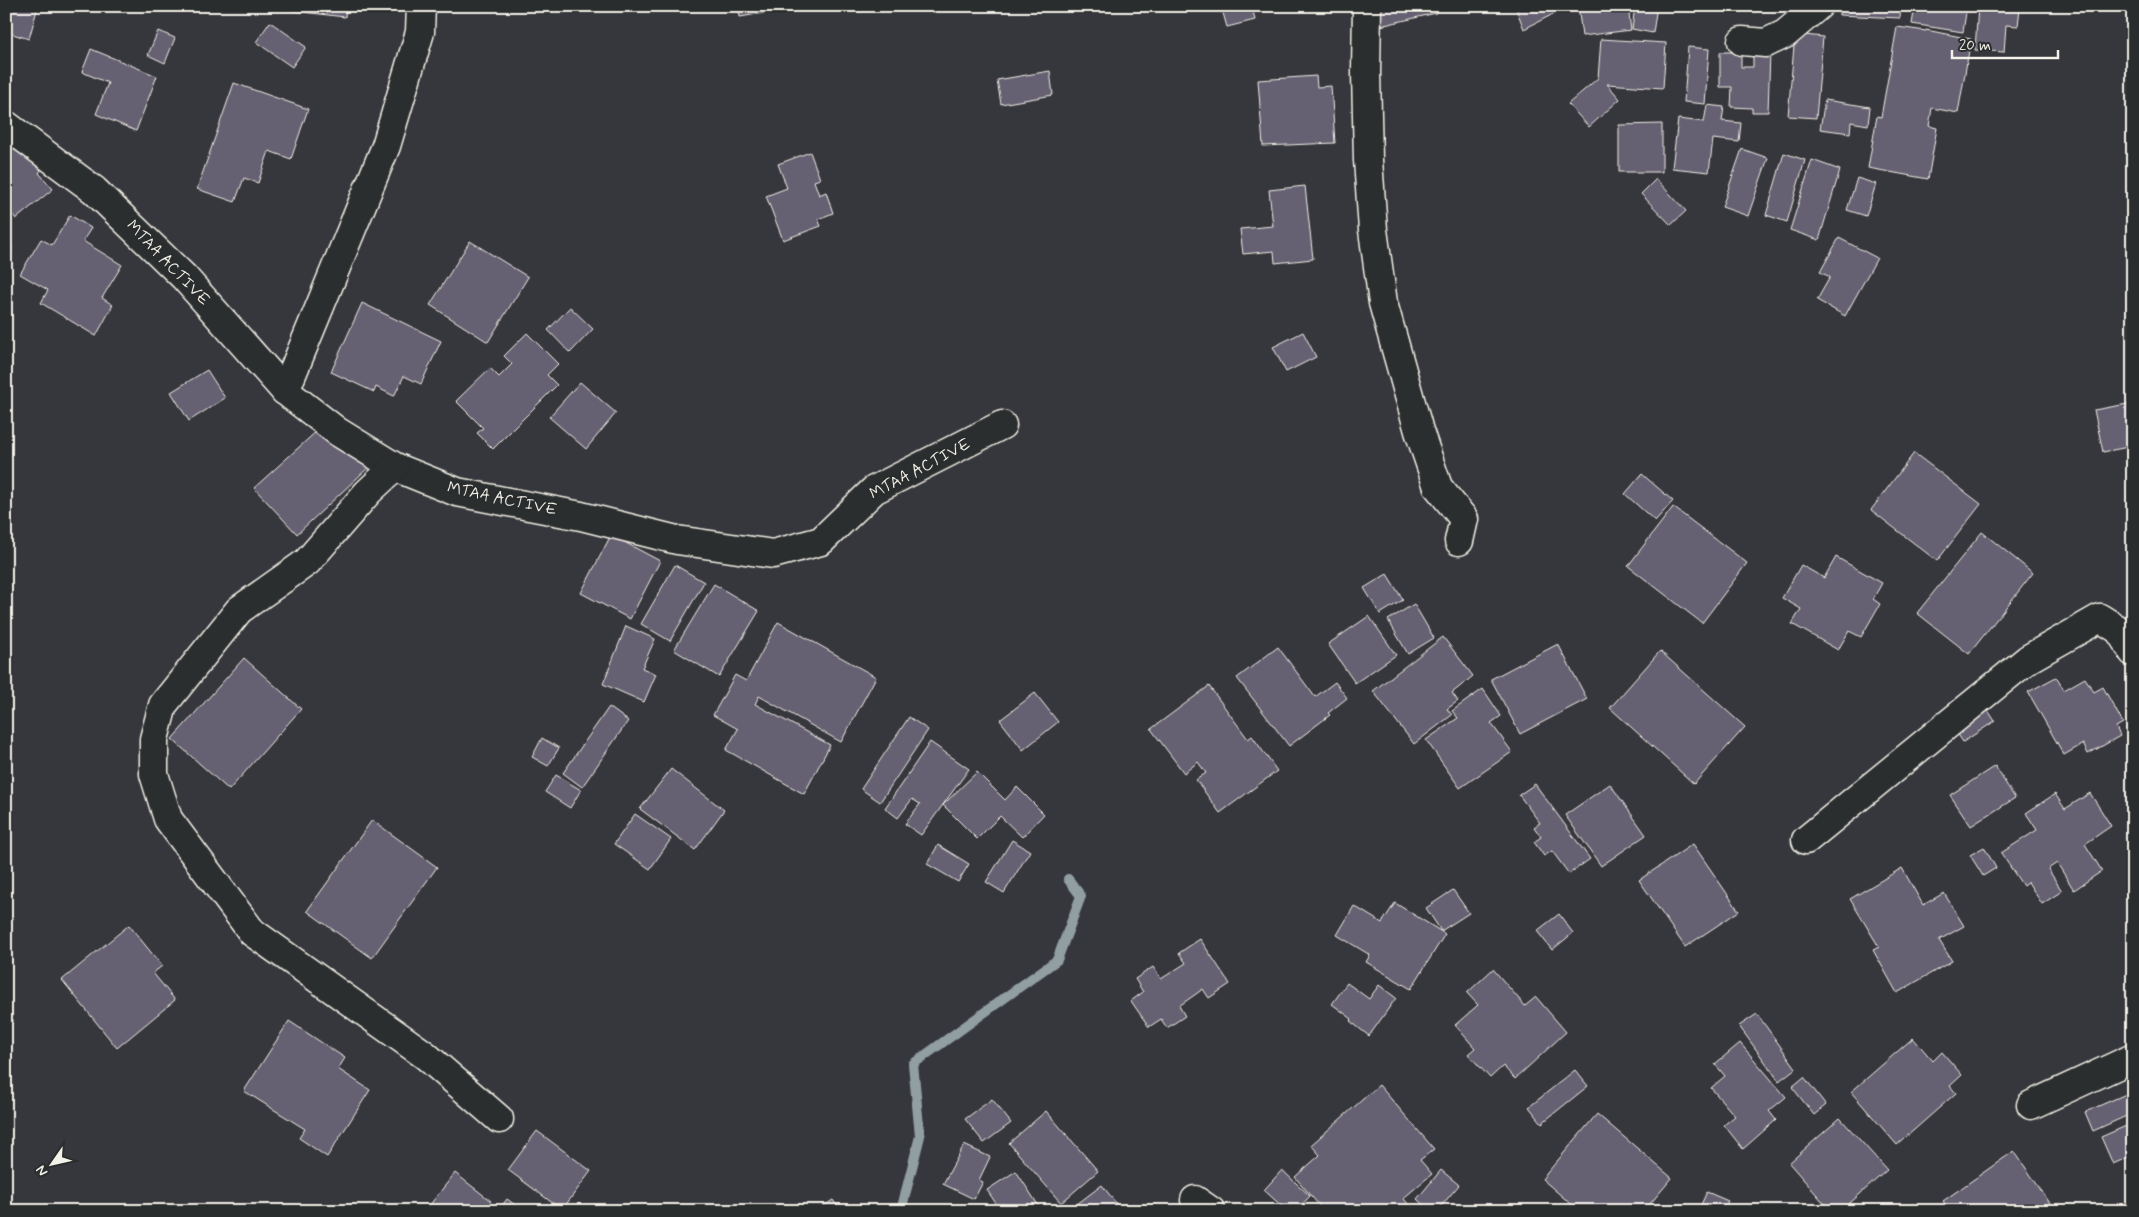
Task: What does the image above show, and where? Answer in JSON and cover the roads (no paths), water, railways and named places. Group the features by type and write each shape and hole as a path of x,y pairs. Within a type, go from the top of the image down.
{"street":[{"path":"285,391 386,146 420,32 421,6"},
{"path":"1367,6 1368,160 1373,230 1383,303 1419,431 1438,487 1464,519 1459,541"},
{"path":"1742,41 1766,43 1785,34 1818,6"},
{"name":"MTAA ACTIVE","path":"6,126 94,190 184,277 285,391 338,432 396,467 456,492 582,516 677,540 773,554 821,541 874,490 1002,425"},
{"path":"396,467 368,492 307,562 240,610 163,704 154,739 154,774 168,819 252,932 425,1054 499,1119"},
{"path":"1806,840 2028,659 2100,618 2119,630 2133,652"},
{"path":"2031,1105 2133,1058"}],"waterway":[{"path":"901,1211 920,1136 913,1064 1057,960 1081,896 1068,879"}]}
